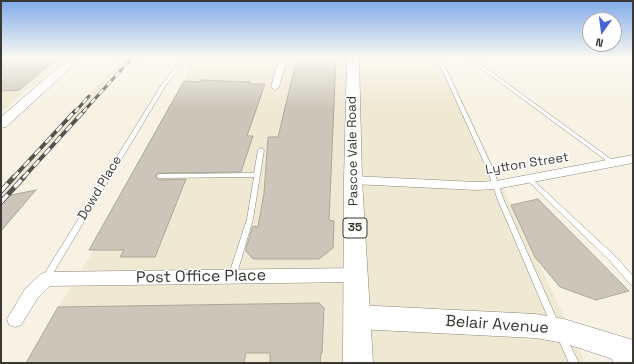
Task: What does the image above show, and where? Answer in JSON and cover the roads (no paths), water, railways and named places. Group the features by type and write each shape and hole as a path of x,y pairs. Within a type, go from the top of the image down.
{"main road":[{"name":"Pascoe Vale Road","path":"353,75 353,180 358,363"}],"street":[{"path":"1,124 57,75"},
{"path":"275,88 278,75"},
{"name":"Lytton Street","path":"353,180 496,186 633,159"},
{"name":"Post Office Place","path":"46,278 356,276"},
{"name":"Dowd Place","path":"15,318 32,294 46,278"},
{"name":"Belair Avenue","path":"357,317 535,326 557,329 614,354 633,353"}],"lane":[{"name":"Dowd Place","path":"46,278 160,91 172,75"},
{"path":"447,75 490,171 557,329 574,363"},
{"path":"491,75 613,163"},
{"path":"232,277 250,219 261,150"},
{"path":"159,176 256,175"},
{"path":"529,179 613,259 633,282"}],"railway":[{"path":"83,112 117,75"},
{"path":"75,112 89,96"},
{"path":"13,178 75,111"},
{"path":"23,178 84,111"},
{"path":"1,191 14,177"},
{"path":"1,202 24,177"}]}
